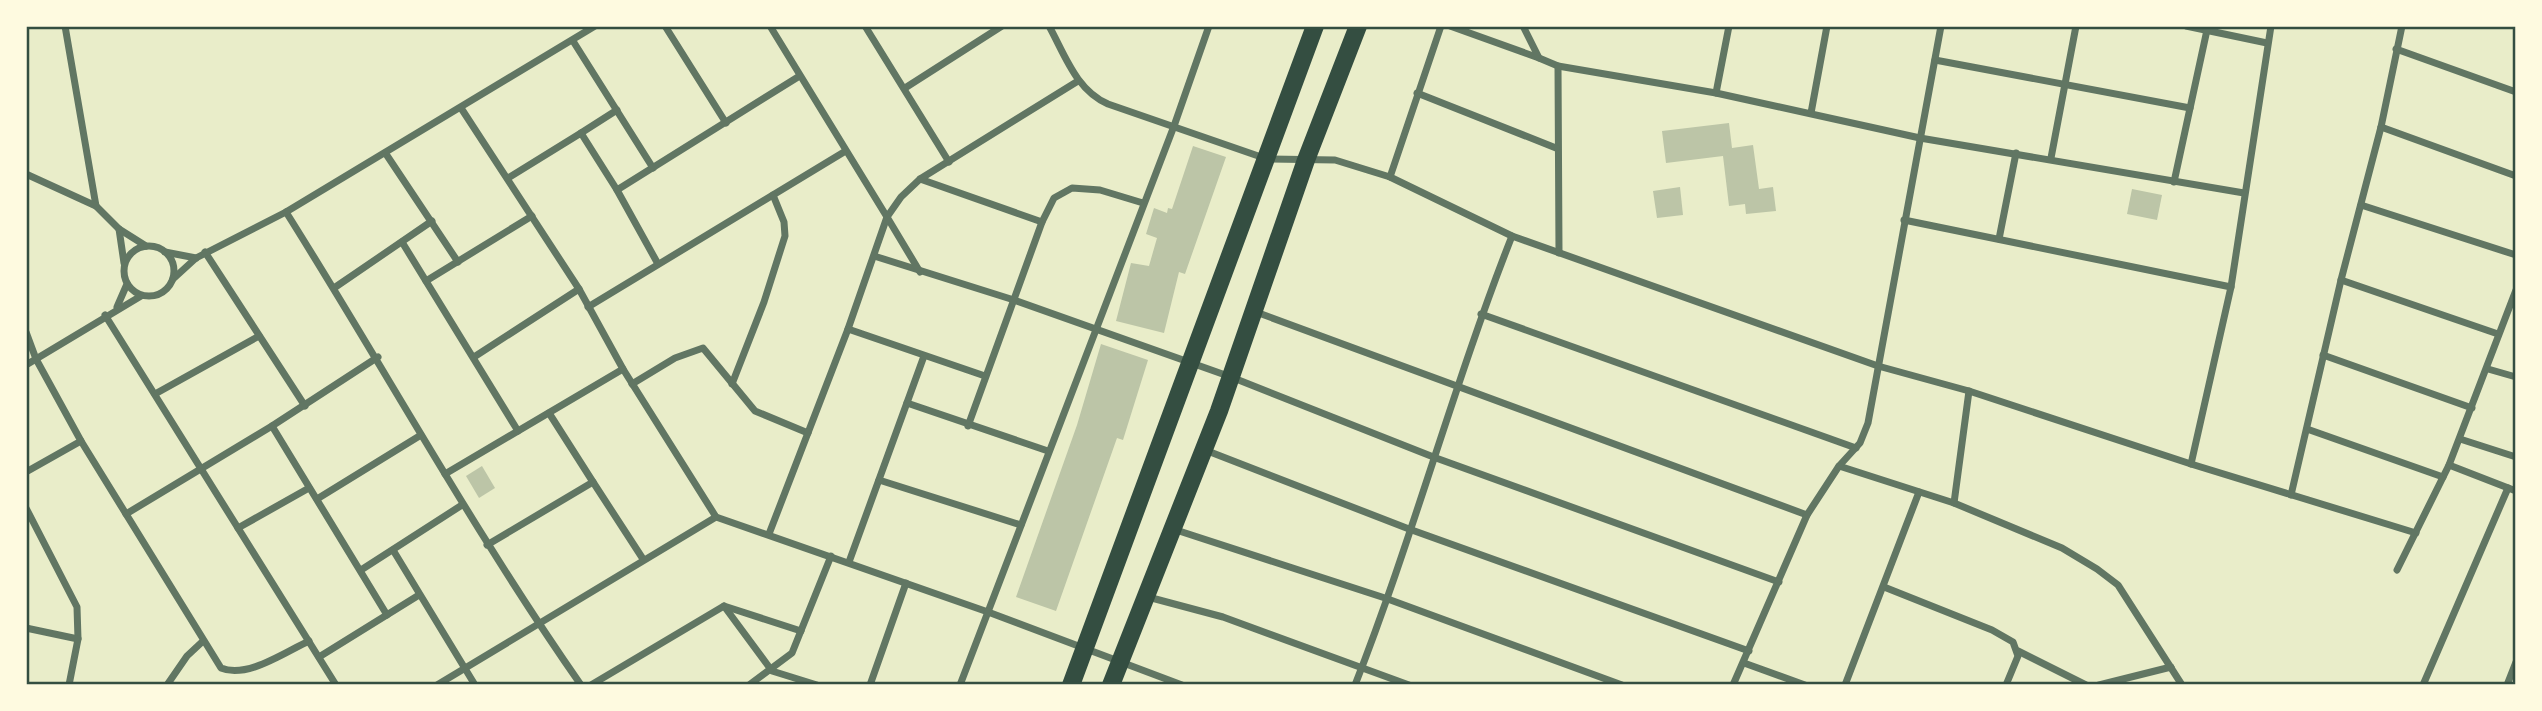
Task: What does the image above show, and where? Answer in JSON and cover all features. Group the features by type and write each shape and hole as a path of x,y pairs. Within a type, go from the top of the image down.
{"main road":[{"path":"1070,685 1315,26"},
{"path":"1111,685 1256,312 1306,160 1358,26"}],"street":[{"path":"65,26 96,205"},
{"path":"26,365 117,308 141,296 161,294 195,258 286,212 595,26"},
{"path":"665,26 726,123"},
{"path":"770,26 798,77 920,272"},
{"path":"865,26 949,162"},
{"path":"905,88 1002,26"},
{"path":"1049,26 1078,81 1099,100 1267,159 1335,160 1390,177 1512,236 1878,366 1969,391 2191,464 2416,533"},
{"path":"960,685 1174,125 1209,26"},
{"path":"1390,177 1441,26"},
{"path":"1450,26 1558,66 1716,93 1920,138 2051,158 2244,193"},
{"path":"1523,26 1539,58"},
{"path":"1716,93 1728,26"},
{"path":"1811,113 1827,26"},
{"path":"1734,685 1807,515 1839,466 1856,448 1868,423 1941,26"},
{"path":"2051,158 2067,86 2076,26"},
{"path":"2186,26 2267,43"},
{"path":"2191,464 2231,287 2271,26"},
{"path":"2291,495 2341,280 2381,127 2402,26"},
{"path":"2174,182 2207,30"},
{"path":"573,41 653,168"},
{"path":"2396,49 2516,92"},
{"path":"1935,60 2190,108"},
{"path":"1558,66 1556,148 1559,253"},
{"path":"617,190 798,77"},
{"path":"769,534 848,329 887,217 901,197 920,180 1078,81"},
{"path":"1417,93 1556,148"},
{"path":"461,108 579,289 623,369 716,517 988,612 1182,685"},
{"path":"508,178 617,110"},
{"path":"2381,127 2516,176"},
{"path":"581,133 617,190 658,264"},
{"path":"588,307 844,152"},
{"path":"386,153 458,262"},
{"path":"1999,239 2016,153"},
{"path":"26,174 96,205 120,229 146,246 195,258"},
{"path":"920,180 1042,222"},
{"path":"968,426 1042,222 1054,198 1072,188 1100,190 1143,203"},
{"path":"732,384 764,302 785,236 784,222 773,195"},
{"path":"2361,205 2516,256"},
{"path":"286,212 378,358 462,505 581,685"},
{"path":"426,281 533,216"},
{"path":"1904,220 2231,287"},
{"path":"334,288 432,221"},
{"path":"117,308 127,284 120,229"},
{"path":"1355,685 1436,458 1481,314 1512,236"},
{"path":"402,242 518,431"},
{"path":"125,264 137,249 146,246"},
{"path":"165,252 171,259 173,279"},
{"path":"205,253 304,406"},
{"path":"874,256 1014,300 1190,365 1231,377 1436,458 1779,582"},
{"path":"2341,280 2498,334"},
{"path":"127,284 141,296"},
{"path":"474,357 579,289"},
{"path":"2396,570 2449,465 2516,290"},
{"path":"1256,312 1807,515"},
{"path":"1481,314 1856,448"},
{"path":"105,315 336,685"},
{"path":"848,329 985,376"},
{"path":"26,332 36,359 81,441 202,642 221,668 228,671 253,667 309,641"},
{"path":"155,394 259,336"},
{"path":"632,383 700,347 711,354 755,411 808,433"},
{"path":"2323,355 2472,408"},
{"path":"849,562 924,356"},
{"path":"126,514 378,358"},
{"path":"444,474 623,369"},
{"path":"2488,369 2516,377"},
{"path":"1954,503 1969,391"},
{"path":"907,403 968,426 1048,450"},
{"path":"549,412 643,559"},
{"path":"272,426 387,615"},
{"path":"2307,429 2443,478"},
{"path":"317,499 421,435"},
{"path":"2460,439 2516,457"},
{"path":"26,472 81,441"},
{"path":"1202,449 1409,529 1749,651"},
{"path":"2424,685 2512,490 2449,465"},
{"path":"1839,466 1954,503 2062,548 2097,569 2118,585 2182,685"},
{"path":"879,480 1021,525"},
{"path":"487,545 593,482"},
{"path":"239,528 309,488"},
{"path":"1845,685 1919,492"},
{"path":"361,570 462,505"},
{"path":"26,508 76,607 78,639 69,685"},
{"path":"437,685 537,622 716,517"},
{"path":"1172,529 1385,598 1622,685"},
{"path":"393,550 475,685"},
{"path":"749,685 772,671 792,653 831,556"},
{"path":"870,685 906,583"},
{"path":"1884,587 1992,630 2012,642 2018,651 2086,685"},
{"path":"319,657 419,596"},
{"path":"1145,597 1223,617 1409,685"},
{"path":"591,685 724,606 802,631"},
{"path":"724,606 772,671 817,685"},
{"path":"26,628 78,639"},
{"path":"167,685 187,656 202,642"},
{"path":"2006,685 2016,666 2018,651"},
{"path":"2507,685 2516,662"},
{"path":"1744,663 1805,685"},
{"path":"2099,685 2171,667"}],"building":[{"path":"1729,123 1732,148 1753,145 1759,189 1773,187 1776,211 1746,214 1745,204 1729,206 1723,156 1666,163 1662,131"},
{"path":"1193,146 1226,157 1185,274 1179,272 1164,333 1116,321 1131,263 1149,266 1157,238 1146,234 1154,208 1167,213 1168,208 1172,209"},
{"path":"1680,187 1683,215 1657,218 1653,191"},
{"path":"2132,189 2162,195 2157,220 2127,214"},
{"path":"1101,344 1148,360 1123,440 1117,438 1056,611 1016,597 1077,425"},
{"path":"482,466 495,488 479,498 466,476"}]}
